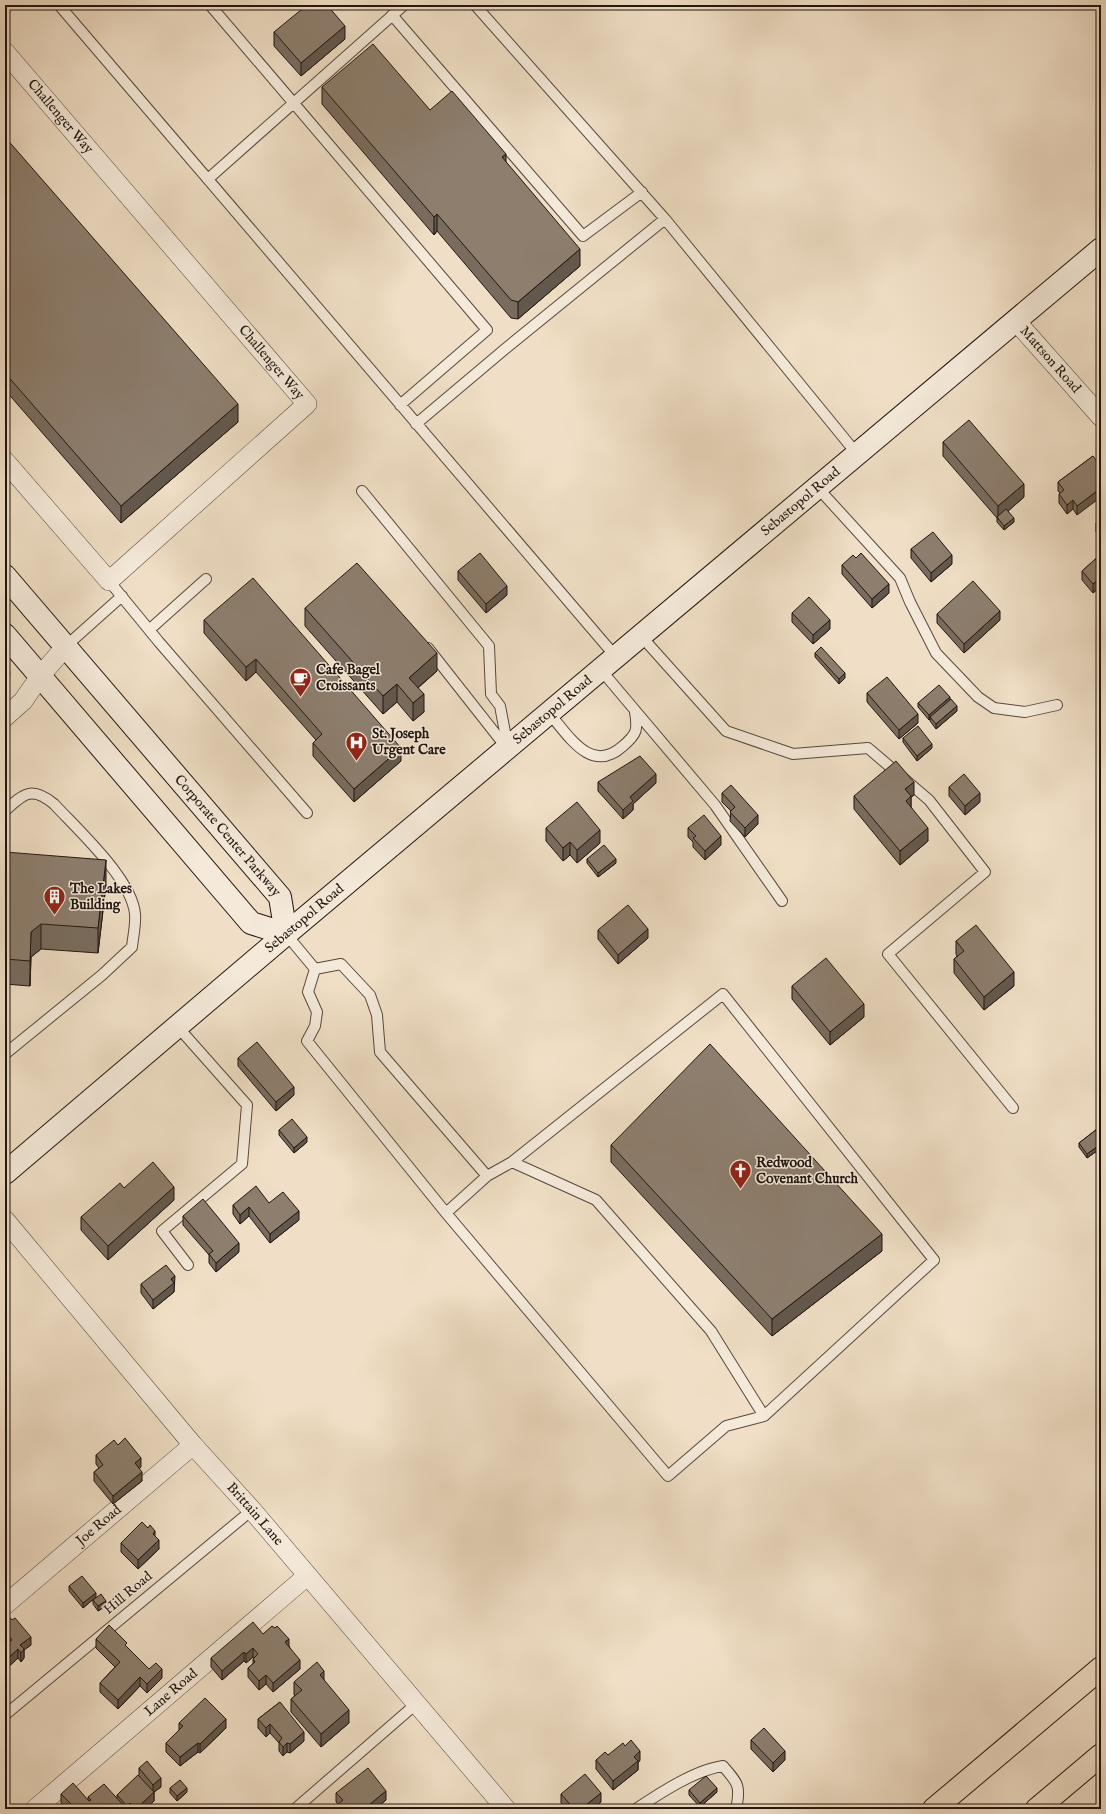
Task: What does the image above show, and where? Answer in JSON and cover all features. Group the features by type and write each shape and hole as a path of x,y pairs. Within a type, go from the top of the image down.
{"highway":[{"path":"934,1809 1101,1668"},
{"path":"1037,1809 1101,1755"}],"main road":[{"name":"Sebastopol Road","path":"5,1173 286,934 1101,249"},
{"name":"Corporate Center Parkway","path":"5,576 280,897 286,934"},
{"path":"5,635 251,923 286,934"}],"street":[{"name":"Challenger Way","path":"5,52 308,404 109,581"},
{"name":"Mattson Road","path":"1016,320 1101,417"},
{"path":"5,461 109,581"},
{"path":"5,717 23,701 41,676 66,646"},
{"name":"Brittain Lane","path":"5,1220 193,1445 252,1510 506,1809"},
{"name":"Joe Road","path":"5,1605 193,1445"},
{"name":"Lane Road","path":"35,1809 307,1576"}],"lane":[{"path":"59,5 416,424 608,663 636,712 715,805 782,901"},
{"path":"210,5 487,330 400,405"},
{"path":"208,179 404,5"},
{"path":"475,5 665,219 857,454"},
{"path":"392,15 583,236 642,192"},
{"path":"416,424 505,349 665,219"},
{"path":"817,487 900,578 910,602 936,653 978,697 994,708 1025,712 1057,705"},
{"path":"362,491 489,646 491,694 500,706 508,748"},
{"path":"149,630 206,579"},
{"path":"109,581 149,630 307,813"},
{"path":"66,646 122,596"},
{"path":"640,636 726,731 793,754 868,748 929,800 985,872 888,954 1013,1108"},
{"path":"421,639 441,662 508,748"},
{"path":"549,713 583,752 606,758 620,750 632,738 637,728 636,712"},
{"path":"5,811 17,799 30,793 44,796 100,854 121,880 132,896 135,914 132,947 102,975 5,1054"},
{"path":"286,934 315,969"},
{"path":"315,969 341,964 370,995 377,1015 380,1052 487,1176"},
{"path":"315,969 308,992 317,1012 315,1026 307,1041 446,1213 668,1476 726,1426 764,1416 934,1260 722,994 512,1162 487,1176 446,1213"},
{"path":"177,1026 247,1106 242,1164 162,1231 188,1265"},
{"path":"512,1162 596,1200 711,1331 764,1416"},
{"name":"Hill Road","path":"5,1715 252,1510"},
{"path":"295,1809 416,1704"},
{"path":"636,1809 662,1791 712,1767 723,1766 734,1779 740,1791 736,1809"}],"shaded area":[{"path":"5,657 9,665 10,677 5,689"}],"building":[{"path":"307,5 327,5 345,26 301,63 274,32"},
{"path":"373,44 430,110 452,91 506,154 502,157 580,249 518,302 511,300 437,214 434,217 322,87"},
{"path":"5,137 238,404 121,506 5,373"},
{"path":"969,420 1024,484 998,506 943,442"},
{"path":"1093,456 1101,467 1101,488 1077,506 1073,500 1067,505 1059,494 1064,490 1058,482"},
{"path":"1006,509 1014,518 1004,526 997,517"},
{"path":"1101,519 1101,530 1096,523"},
{"path":"933,532 952,555 931,573 911,549"},
{"path":"480,553 507,586 486,604 458,571"},
{"path":"861,553 889,584 872,599 842,565 853,555 856,558"},
{"path":"1101,554 1101,577 1093,584 1082,571"},
{"path":"357,563 437,653 409,678 424,694 413,703 397,684 383,696 305,608"},
{"path":"253,578 401,748 354,789 313,743 322,734 256,659 246,667 204,620"},
{"path":"973,581 1000,611 964,644 937,614"},
{"path":"809,597 830,620 813,635 792,613"},
{"path":"821,647 845,673 839,679 815,653"},
{"path":"887,677 918,714 899,730 867,693"},
{"path":"939,685 950,697 929,715 918,703"},
{"path":"951,699 957,706 936,724 930,717"},
{"path":"918,726 932,744 917,756 903,738"},
{"path":"640,756 656,774 630,797 633,801 623,810 598,782"},
{"path":"896,761 914,782 905,789 911,796 906,801 928,828 900,851 854,796"},
{"path":"964,774 980,793 965,806 949,787"},
{"path":"731,785 758,815 745,828 730,812 735,807 722,793"},
{"path":"577,802 600,830 577,850 570,842 563,848 546,828"},
{"path":"704,815 721,836 705,851 693,838 696,836 688,828"},
{"path":"604,845 616,859 598,873 587,859"},
{"name":"The Lakes Building","path":"5,852 106,860 98,928 41,924 31,932 30,961 5,959"},
{"path":"628,905 648,929 618,955 598,930"},
{"path":"976,925 1014,972 984,997 954,959 964,951 956,941"},
{"path":"826,958 864,1004 830,1032 792,986"},
{"path":"257,1042 294,1087 276,1102 238,1058"},
{"path":"710,1044 882,1234 772,1319 611,1145"},
{"path":"292,1119 307,1137 294,1148 279,1130"},
{"path":"1101,1126 1101,1144 1087,1154 1079,1143"},
{"path":"153,1162 174,1187 108,1246 81,1217 120,1183 124,1188"},
{"path":"256,1186 269,1203 283,1192 299,1211 270,1234 249,1207 240,1215 233,1205"},
{"path":"203,1199 239,1243 216,1263 209,1254 213,1251 183,1216"},
{"path":"166,1265 175,1276 171,1279 174,1283 153,1300 141,1284"},
{"path":"125,1438 141,1458 135,1463 142,1472 113,1496 94,1472 103,1465 96,1455 114,1440 118,1445"},
{"path":"142,1522 148,1528 150,1525 155,1531 153,1534 159,1540 138,1560 121,1543"},
{"path":"82,1576 96,1593 83,1603 69,1586"},
{"path":"101,1594 106,1601 98,1606 93,1600"},
{"path":"5,1612 12,1620 15,1618 31,1637 20,1645 24,1649 21,1653 18,1649 5,1661 5,1645 12,1640 5,1632"},
{"path":"253,1622 263,1634 272,1626 275,1628 277,1626 289,1639 285,1642 300,1660 273,1683 266,1675 259,1681 248,1668 255,1662 253,1659 258,1654 253,1648 246,1654 244,1652 222,1671 211,1658"},
{"path":"109,1625 127,1643 125,1645 149,1669 156,1663 162,1669 147,1684 140,1677 118,1700 100,1683 120,1662 96,1639"},
{"path":"317,1662 324,1671 320,1675 349,1710 321,1734 291,1699 302,1690 294,1682"},
{"path":"205,1698 226,1719 200,1744 198,1743 180,1757 166,1743 183,1726 179,1723"},
{"path":"280,1702 304,1732 290,1744 287,1743 283,1747 279,1742 282,1738 270,1724 266,1728 258,1719"},
{"path":"764,1728 785,1751 773,1763 751,1740"},
{"path":"631,1740 640,1751 634,1757 638,1761 613,1781 596,1760 605,1752 608,1755 623,1743 625,1746"},
{"path":"147,1761 161,1778 153,1785 139,1768"},
{"path":"368,1768 386,1791 364,1809 362,1807 359,1809 332,1809 343,1800 336,1793"},
{"path":"585,1774 601,1793 581,1809 574,1809 561,1794"},
{"path":"138,1775 154,1792 135,1809 130,1803 127,1806 117,1795"},
{"path":"706,1776 717,1788 700,1803 689,1790"},
{"path":"180,1780 187,1788 177,1796 170,1788"},
{"path":"73,1783 89,1801 91,1800 88,1797 104,1784 125,1807 122,1809 76,1809 61,1794"},
{"path":"415,1804 419,1809 408,1809"}],"place":[{"name":"Cafe Bagel Croissants","path":"300,698"},
{"name":"St. Joseph Urgent Care","path":"356,762"},
{"name":"The Lakes Building","path":"54,916"},
{"name":"Redwood Covenant Church","path":"740,1190"}]}
